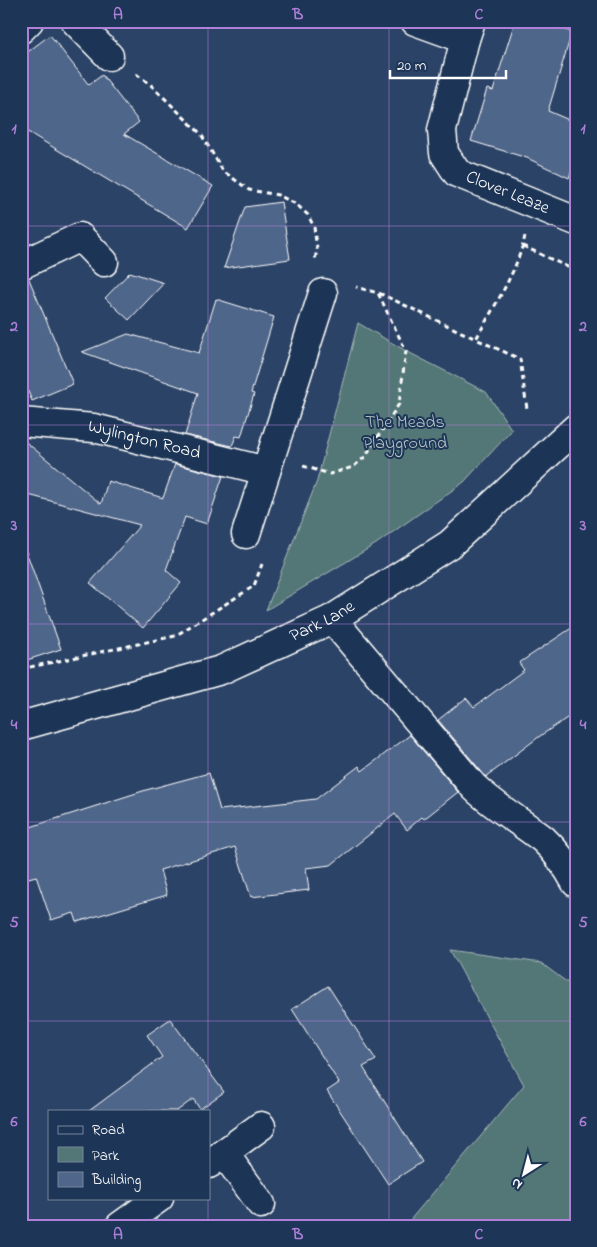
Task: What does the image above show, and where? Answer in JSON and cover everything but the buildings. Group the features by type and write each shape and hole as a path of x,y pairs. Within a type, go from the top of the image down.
{"street":[{"path":"21,29 29,21"},
{"path":"75,21 109,56"},
{"name":"Clover Leaze","path":"415,21 468,30 442,130 444,152 457,173 576,222"},
{"path":"21,266 80,237 104,262"},
{"path":"246,534 323,293"},
{"name":"Wylington Road","path":"21,422 94,428 266,471"},
{"name":"Park Lane","path":"21,726 221,670 332,619 450,544 576,428"},
{"path":"332,619 474,787 489,801 544,840 569,870 576,883"},
{"path":"261,1126 216,1158 262,1204"},
{"path":"120,1226 156,1200"}],"path":[{"path":"109,56 150,84 201,134 223,171 249,190 278,195 296,204 308,216 314,227 317,249 314,264"},
{"path":"476,339 505,285 523,246 532,204"},
{"path":"523,246 576,271"},
{"path":"353,286 378,293 520,359 527,409"},
{"path":"295,464 330,474 353,467 365,457 398,404 406,351 378,293"},
{"path":"21,669 175,636 254,586 264,558"}],"green space":[{"name":"The Meads Playground","path":"358,323 406,351 486,392 512,430 464,482 376,544 266,610 317,481"},
{"path":"450,950 541,963 576,989 576,1226 405,1226 524,1085"}]}
